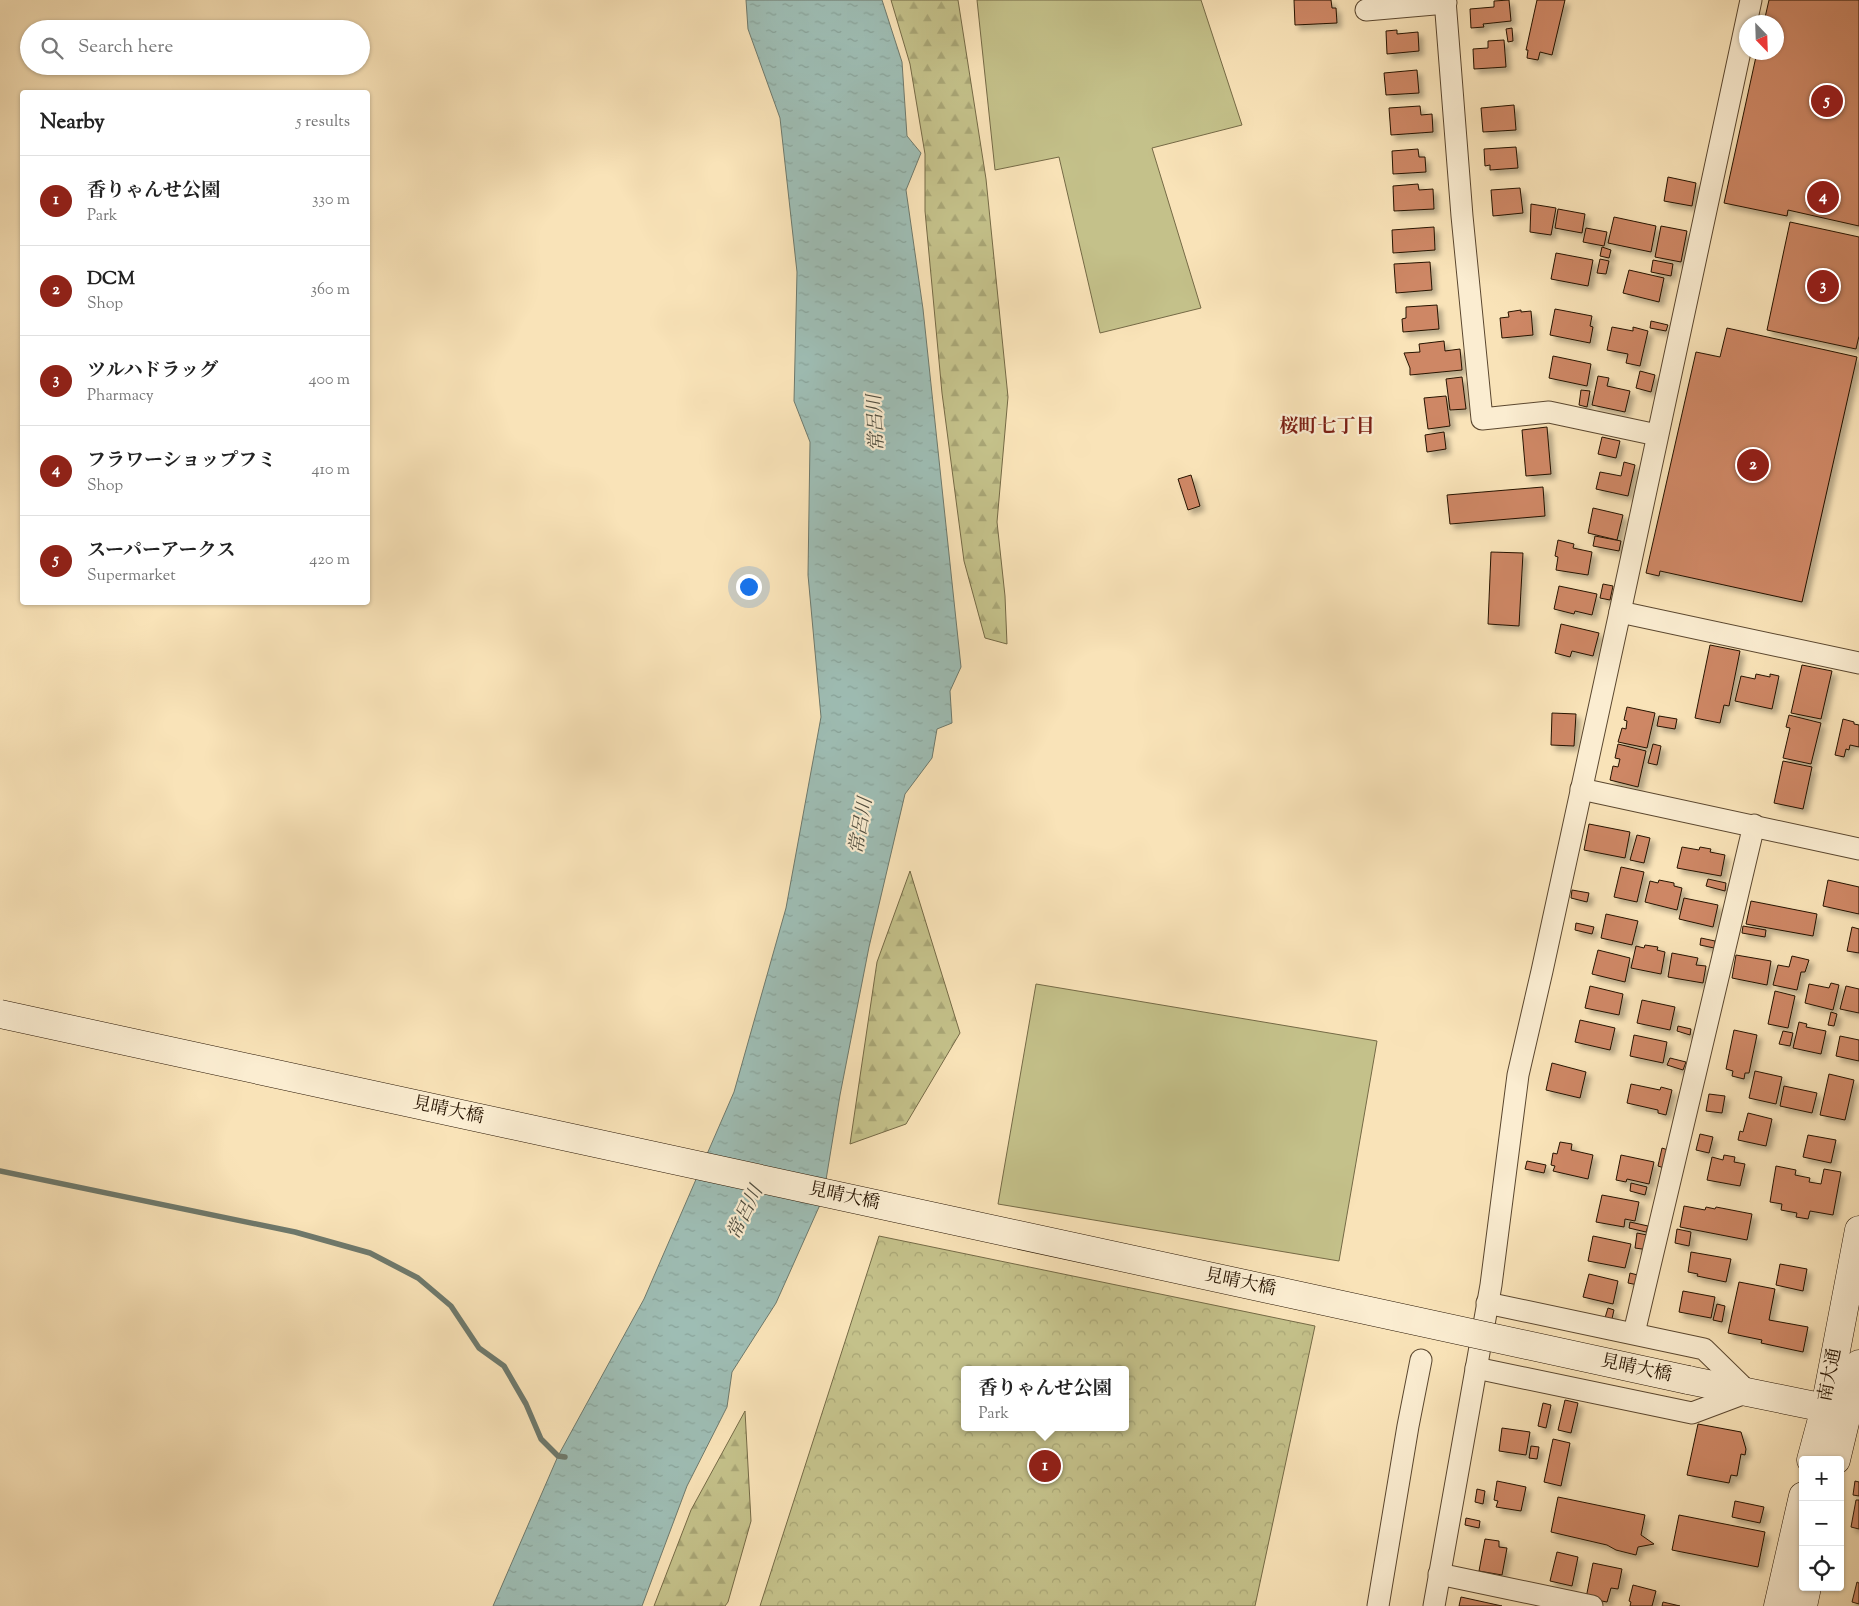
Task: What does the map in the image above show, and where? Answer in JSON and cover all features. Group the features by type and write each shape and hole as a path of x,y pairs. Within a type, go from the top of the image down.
{"main road":[{"name":"見晴大橋","path":"0,1014 1847,1415"},
{"name":"南大通","path":"1814,1456 1847,1415 1859,1230"},
{"name":"南大通","path":"1837,1456 1859,1364"},
{"path":"1778,1606 1802,1501"},
{"path":"1803,1606 1806,1591"}],"street":[{"path":"1434,1606 1487,1303 1518,1075 1620,612 1750,0"},
{"path":"1366,10 1446,2 1462,216 1482,419 1549,412 1657,435"},
{"path":"1620,612 1859,663"},
{"path":"1581,789 1859,849"},
{"path":"1634,1333 1754,825"},
{"path":"1476,1368 1692,1413 1748,1392 1704,1349 1487,1303"},
{"path":"1378,1606 1421,1360"},
{"path":"1440,1574 1592,1606"}],"green space":[{"path":"891,0 958,0 986,179 1008,397 997,522 1005,596 1007,644 985,638 964,561 942,393 925,211 925,154 910,64"},
{"path":"977,0 1201,0 1242,125 1152,148 1201,308 1100,333 1059,157 995,170"},
{"path":"910,871 960,1033 906,1124 850,1144 877,962"},
{"path":"1036,984 1377,1041 1339,1261 998,1204"},
{"path":"879,1236 1315,1326 1255,1606 760,1606"},
{"path":"745,1411 751,1521 728,1602 725,1606 654,1606 691,1510"}],"water":[{"name":"常呂川","path":"746,0 882,0 902,62 907,136 921,153 906,190 923,309 961,667 950,691 952,723 937,729 932,758 905,794 869,947 840,1095 823,1198 776,1303 732,1372 727,1407 687,1486 642,1606 493,1606 558,1456 644,1299 734,1092 786,908 821,717 808,575 810,442 794,401 797,272 780,118 748,29"}],"building":[{"path":"1294,0 1331,0 1332,8 1336,8 1337,23 1295,25"},
{"path":"1509,0 1511,21 1483,24 1484,27 1471,28 1470,9 1494,7 1494,1"},
{"path":"1537,0 1565,0 1552,55 1540,52 1538,60 1527,58 1528,50 1526,50"},
{"path":"1769,0 1859,0 1859,226 1788,210 1787,216 1724,203 1755,60 1784,60 1784,15 1766,15"},
{"path":"1512,28 1513,41 1508,42 1506,29"},
{"path":"1397,30 1397,34 1418,32 1419,51 1387,54 1386,31"},
{"path":"1504,40 1506,67 1474,69 1473,49 1488,48 1488,41"},
{"path":"1417,70 1419,93 1386,95 1384,73"},
{"path":"1514,105 1516,130 1483,132 1481,108"},
{"path":"1420,106 1421,115 1432,114 1433,132 1391,135 1389,108"},
{"path":"1516,147 1518,168 1490,170 1490,165 1485,166 1484,149"},
{"path":"1418,149 1419,157 1425,157 1426,172 1393,174 1392,151"},
{"path":"1668,177 1696,183 1692,206 1664,201"},
{"path":"1418,184 1419,190 1433,189 1434,209 1394,211 1393,186"},
{"path":"1520,188 1523,213 1493,216 1491,190"},
{"path":"1531,204 1556,208 1551,235 1530,232"},
{"path":"1558,209 1585,214 1582,233 1555,228"},
{"path":"1614,217 1656,226 1651,252 1608,243"},
{"path":"1790,222 1859,237 1859,336 1856,349 1767,330"},
{"path":"1661,226 1687,231 1681,262 1655,257"},
{"path":"1434,227 1435,250 1393,253 1392,230"},
{"path":"1586,228 1607,232 1604,246 1583,242"},
{"path":"1602,247 1611,250 1609,258 1600,256"},
{"path":"1556,253 1593,260 1588,286 1551,279"},
{"path":"1600,259 1609,261 1606,274 1597,273"},
{"path":"1653,260 1673,264 1671,276 1651,272"},
{"path":"1430,262 1432,290 1396,293 1394,264"},
{"path":"1629,270 1664,278 1659,302 1623,293"},
{"path":"1437,305 1439,329 1403,332 1402,319 1406,318 1406,307"},
{"path":"1555,309 1592,316 1590,326 1593,327 1590,343 1550,335"},
{"path":"1521,310 1521,312 1531,311 1533,335 1502,338 1500,318 1509,317 1508,312"},
{"path":"1651,321 1668,325 1666,331 1650,328"},
{"path":"1612,327 1633,331 1633,327 1648,331 1640,366 1626,363 1628,354 1607,350"},
{"path":"1727,328 1857,357 1802,602 1660,571 1659,576 1646,573 1696,352 1720,357"},
{"path":"1444,341 1445,351 1460,349 1462,370 1410,375 1410,368 1404,353 1420,352 1419,344"},
{"path":"1553,356 1591,364 1587,386 1549,378"},
{"path":"1640,371 1655,375 1651,392 1636,388"},
{"path":"1598,376 1609,378 1607,386 1630,391 1625,412 1592,405"},
{"path":"1462,377 1466,409 1450,410 1446,379"},
{"path":"1581,390 1590,391 1587,407 1579,405"},
{"path":"1446,396 1450,426 1428,429 1424,398"},
{"path":"1547,427 1551,474 1526,476 1522,430"},
{"path":"1444,432 1446,449 1427,452 1425,435"},
{"path":"1602,437 1620,441 1616,458 1598,454"},
{"path":"1624,462 1635,465 1628,496 1596,489 1600,472 1621,476"},
{"path":"1191,475 1200,506 1188,510 1178,479"},
{"path":"1543,487 1545,516 1450,524 1447,495"},
{"path":"1593,508 1623,515 1617,540 1588,533"},
{"path":"1595,536 1621,541 1619,551 1593,546"},
{"path":"1558,540 1574,544 1573,548 1592,552 1588,575 1556,570 1558,557 1555,556"},
{"path":"1491,552 1523,553 1519,626 1488,624"},
{"path":"1603,584 1613,586 1610,600 1600,598"},
{"path":"1559,586 1597,594 1592,615 1575,611 1574,614 1554,609"},
{"path":"1561,624 1599,633 1593,656 1572,651 1570,657 1555,653"},
{"path":"1710,645 1740,651 1729,706 1724,705 1720,723 1695,718"},
{"path":"1802,665 1832,671 1821,719 1791,713"},
{"path":"1756,674 1770,677 1770,674 1779,676 1772,709 1735,701 1741,676 1755,679"},
{"path":"1627,707 1655,713 1647,748 1618,742 1622,728 1626,729 1627,721 1624,720"},
{"path":"1552,713 1576,714 1574,746 1551,745"},
{"path":"1789,715 1821,723 1811,764 1783,758 1790,728 1786,727"},
{"path":"1659,716 1677,719 1675,729 1657,726"},
{"path":"1843,719 1859,725 1859,747 1850,745 1849,750 1846,749 1844,757 1835,755"},
{"path":"1618,744 1646,751 1638,787 1610,780 1613,766 1618,767 1620,759 1615,758"},
{"path":"1653,744 1661,746 1657,765 1648,763"},
{"path":"1783,761 1812,767 1803,809 1774,803"},
{"path":"1589,824 1630,832 1625,858 1584,850"},
{"path":"1637,835 1650,838 1644,863 1630,860"},
{"path":"1682,847 1699,850 1700,847 1711,849 1710,852 1725,855 1721,876 1677,868"},
{"path":"1621,867 1644,872 1637,902 1614,897"},
{"path":"1708,879 1726,883 1725,891 1706,886"},
{"path":"1659,880 1674,883 1674,886 1682,888 1677,910 1645,902 1650,881 1658,883"},
{"path":"1828,880 1859,887 1859,914 1823,906"},
{"path":"1572,890 1589,893 1587,902 1571,898"},
{"path":"1684,898 1718,905 1713,927 1679,919"},
{"path":"1751,901 1817,914 1813,936 1746,924"},
{"path":"1606,914 1638,921 1632,945 1601,938"},
{"path":"1576,923 1594,927 1592,934 1575,930"},
{"path":"1743,926 1766,930 1765,937 1742,933"},
{"path":"1852,927 1859,929 1859,953 1847,951"},
{"path":"1701,938 1715,941 1714,948 1700,945"},
{"path":"1645,945 1658,947 1657,950 1665,952 1661,974 1631,968 1636,946 1644,948"},
{"path":"1598,950 1630,958 1625,982 1592,974"},
{"path":"1672,953 1698,958 1696,965 1706,966 1703,983 1668,977"},
{"path":"1736,955 1771,961 1767,985 1732,978"},
{"path":"1792,956 1809,960 1805,972 1801,972 1797,990 1773,985 1778,965 1789,967"},
{"path":"1831,983 1839,985 1833,1010 1805,1003 1809,984 1829,988"},
{"path":"1590,986 1623,994 1619,1015 1585,1008"},
{"path":"1846,986 1859,989 1859,1013 1840,1009"},
{"path":"1775,991 1795,996 1788,1028 1768,1024"},
{"path":"1642,1000 1675,1007 1670,1030 1637,1023"},
{"path":"1831,1012 1837,1014 1834,1026 1828,1025"},
{"path":"1580,1020 1615,1028 1610,1050 1575,1042"},
{"path":"1799,1022 1807,1024 1806,1027 1826,1031 1821,1054 1793,1048"},
{"path":"1678,1026 1691,1029 1690,1035 1677,1031"},
{"path":"1734,1030 1757,1035 1749,1073 1745,1073 1744,1079 1732,1076 1733,1071 1726,1069"},
{"path":"1783,1031 1793,1033 1790,1046 1779,1044"},
{"path":"1634,1035 1667,1042 1663,1063 1630,1056"},
{"path":"1840,1036 1859,1040 1859,1061 1836,1056"},
{"path":"1670,1058 1686,1062 1683,1070 1667,1065"},
{"path":"1552,1063 1586,1072 1580,1098 1546,1090"},
{"path":"1755,1071 1782,1077 1776,1104 1749,1098"},
{"path":"1829,1074 1854,1080 1845,1120 1820,1115"},
{"path":"1631,1084 1660,1090 1661,1087 1672,1090 1666,1115 1658,1113 1658,1110 1627,1103"},
{"path":"1784,1086 1817,1093 1812,1113 1780,1106"},
{"path":"1709,1094 1725,1096 1722,1113 1706,1111"},
{"path":"1748,1113 1772,1119 1766,1146 1738,1140 1740,1131 1743,1132"},
{"path":"1700,1134 1713,1137 1709,1153 1696,1150"},
{"path":"1808,1135 1836,1140 1831,1163 1803,1157"},
{"path":"1560,1142 1572,1144 1571,1150 1593,1155 1588,1179 1553,1171 1555,1166 1551,1165 1553,1153 1557,1154"},
{"path":"1662,1148 1668,1150 1664,1168 1658,1166"},
{"path":"1621,1155 1654,1162 1649,1184 1627,1179 1626,1182 1616,1180"},
{"path":"1724,1155 1735,1157 1734,1162 1745,1164 1740,1186 1707,1180 1712,1157 1723,1160"},
{"path":"1527,1161 1546,1165 1544,1173 1525,1169"},
{"path":"1776,1166 1796,1170 1795,1175 1810,1178 1809,1182 1821,1184 1824,1169 1841,1172 1833,1215 1810,1211 1808,1219 1796,1217 1797,1213 1781,1210 1782,1204 1770,1202"},
{"path":"1631,1183 1647,1187 1645,1195 1630,1191"},
{"path":"1602,1195 1639,1202 1635,1221 1625,1219 1624,1227 1596,1222"},
{"path":"1684,1206 1705,1210 1706,1207 1715,1209 1716,1207 1752,1214 1747,1240 1680,1227"},
{"path":"1630,1222 1648,1226 1646,1232 1629,1228"},
{"path":"1677,1229 1691,1232 1689,1246 1675,1243"},
{"path":"1637,1233 1652,1236 1649,1250 1635,1248"},
{"path":"1593,1236 1631,1244 1625,1268 1588,1261"},
{"path":"1691,1252 1731,1259 1726,1282 1697,1276 1698,1274 1688,1272"},
{"path":"1780,1264 1807,1269 1803,1291 1776,1285"},
{"path":"1630,1273 1645,1277 1643,1286 1628,1283"},
{"path":"1589,1274 1618,1281 1613,1304 1583,1297"},
{"path":"1739,1282 1775,1289 1769,1320 1808,1327 1803,1352 1761,1343 1762,1340 1728,1333"},
{"path":"1683,1291 1715,1297 1711,1318 1679,1312"},
{"path":"1717,1304 1725,1306 1722,1322 1713,1320"},
{"path":"1608,1308 1614,1310 1611,1323 1604,1321"},
{"path":"1565,1400 1578,1403 1571,1433 1558,1430"},
{"path":"1543,1403 1551,1405 1546,1428 1538,1426"},
{"path":"1698,1424 1741,1432 1746,1449 1745,1455 1741,1454 1737,1476 1731,1475 1729,1483 1687,1475"},
{"path":"1502,1428 1530,1432 1526,1455 1499,1451"},
{"path":"1553,1439 1570,1443 1561,1486 1544,1482"},
{"path":"1531,1446 1539,1447 1537,1459 1529,1458"},
{"path":"1497,1481 1526,1487 1521,1511 1496,1507 1498,1501 1494,1500"},
{"path":"1855,1481 1859,1482 1859,1496 1853,1495"},
{"path":"1477,1489 1485,1491 1483,1504 1475,1502"},
{"path":"1558,1497 1645,1515 1641,1535 1654,1544 1638,1547 1636,1555 1616,1550 1607,1545 1551,1532"},
{"path":"1856,1500 1859,1500 1859,1529 1851,1527"},
{"path":"1735,1501 1764,1507 1760,1523 1732,1517"},
{"path":"1679,1515 1765,1532 1758,1567 1672,1550"},
{"path":"1466,1518 1480,1521 1479,1528 1465,1525"},
{"path":"1485,1539 1499,1541 1499,1547 1507,1548 1502,1575 1479,1571"},
{"path":"1557,1552 1578,1557 1572,1586 1550,1581"},
{"path":"1593,1563 1622,1569 1618,1589 1611,1588 1607,1602 1586,1598"},
{"path":"1857,1582 1859,1583 1859,1604 1852,1602"},
{"path":"1633,1585 1656,1591 1652,1606 1630,1606 1631,1602 1629,1601"},
{"path":"1461,1597 1502,1606 1459,1606"},
{"path":"1663,1602 1680,1606 1662,1606"}],"waterway":[{"path":"0,1171 295,1232 370,1253 418,1278 451,1306 479,1348 504,1366 526,1404 541,1439 558,1456 565,1457"}],"place":[{"name":"スーパーアークス","path":"1827,101"},
{"name":"フラワーショップフミ","path":"1823,197"},
{"name":"ツルハドラッグ","path":"1823,286"},
{"name":"DCM","path":"1753,465"},
{"name":"香りゃんせ公園","path":"1045,1466"}],"district":[{"name":"桜町七丁目","path":"1327,427"}]}
